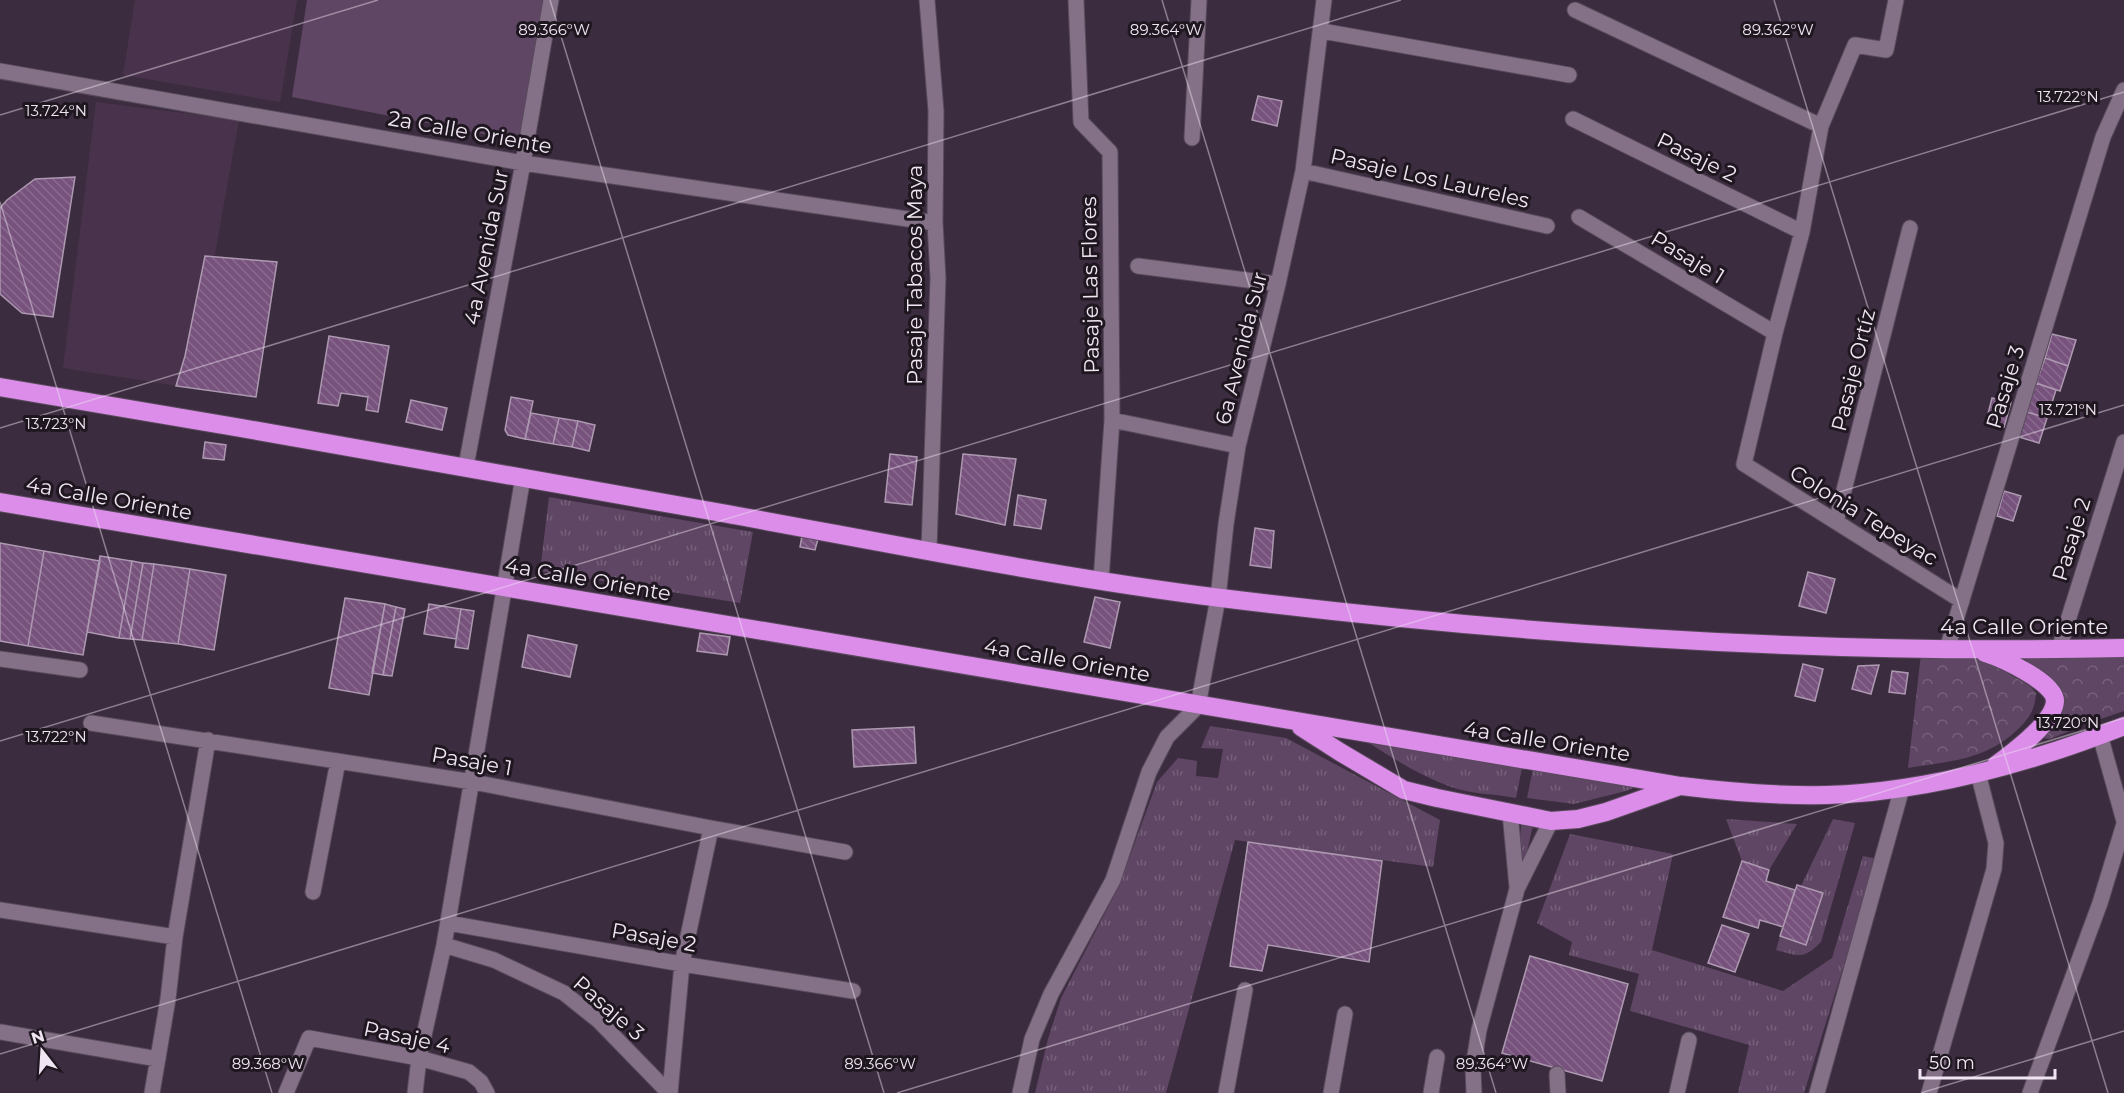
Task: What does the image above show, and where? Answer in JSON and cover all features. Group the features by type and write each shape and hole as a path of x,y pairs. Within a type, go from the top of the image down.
{"highway":[{"name":"4a Calle Oriente","path":"0,387 466,466 1101,580 1218,598 1375,615 1635,638 1975,650 2124,648"},
{"name":"4a Calle Oriente","path":"0,502 1295,722 1681,786 1739,793 1829,795 1902,788 1984,772 2051,754 2124,726"},
{"path":"1975,650 2016,666 2049,689 2054,695 2055,702 2045,723 1984,772"},
{"path":"1295,722 1404,790 1551,821 1578,819 1606,812 1681,786"}],"street":[{"name":"4a Avenida Sur","path":"466,466 551,0"},
{"name":"Pasaje Tabacos Maya","path":"927,0 936,111 935,223 938,278 929,550"},
{"name":"Pasaje Las Flores","path":"1076,0 1081,122 1110,152 1112,420 1101,580"},
{"path":"1192,138 1199,0"},
{"name":"6a Avenida Sur","path":"1198,705 1218,598 1238,446 1303,171 1324,0"},
{"path":"1775,333 1802,232 1821,126 1856,45 1886,50 1896,0"},
{"path":"1575,10 1821,126"},
{"path":"1322,31 1569,75"},
{"name":"2a Calle Oriente","path":"0,70 523,163 935,223"},
{"name":"Pasaje 3","path":"1947,649 2103,137 2124,90"},
{"name":"Pasaje 2","path":"1573,119 1802,232"},
{"name":"Pasaje Los Laureles","path":"1303,171 1547,226"},
{"name":"Pasaje 1","path":"1579,217 1775,333"},
{"name":"Pasaje Ortíz","path":"1836,522 1910,228"},
{"path":"1138,266 1278,284"},
{"name":"Colonia Tepeyac","path":"1775,333 1744,464 1962,601"},
{"path":"0,379 45,386 58,397"},
{"path":"1112,420 1238,446"},
{"name":"Pasaje 2","path":"2059,649 2124,442"},
{"path":"415,1093 419,1058 444,945 473,782 523,477"},
{"path":"0,659 80,670"},
{"path":"1020,1093 1036,1030 1051,994 1113,880 1149,772 1167,737 1198,705"},
{"name":"Pasaje 1","path":"91,723 473,782 845,852"},
{"path":"2032,1093 2100,903 2124,823 2100,735"},
{"path":"152,1093 208,740"},
{"path":"313,892 338,760"},
{"path":"1929,1093 1994,869 1996,843 1984,772"},
{"path":"1817,1093 1902,788"},
{"path":"1510,813 1518,889"},
{"path":"1474,1093 1473,1068 1479,1030 1518,889 1551,821"},
{"path":"669,1093 682,964 711,828"},
{"path":"0,910 175,937"},
{"name":"Pasaje 2","path":"448,923 853,991"},
{"name":"Pasaje 3","path":"444,945 494,960 564,993 598,1021 669,1093"},
{"path":"1226,1093 1245,990"},
{"path":"1331,1093 1345,1014"},
{"path":"0,1032 158,1059"},
{"name":"Pasaje 4","path":"286,1093 309,1038 419,1058 469,1072 481,1082 487,1093"},
{"path":"1677,1093 1689,1040"},
{"path":"1431,1093 1437,1057"},
{"path":"1557,1074 1558,1093"}],"shaded area":[{"path":"135,0 297,0 280,102 123,75"},
{"path":"96,102 239,120 191,388 63,368"}],"green space":[{"path":"307,0 549,0 530,143 292,97"},
{"path":"549,497 753,532 740,603 540,571"},
{"path":"1973,653 2030,686 2036,693 2030,715 2015,732 1990,749 1964,758 1908,768 1921,654"},
{"path":"2124,655 2124,711 2050,739 2035,737 2062,708 2023,656"},
{"path":"1210,726 1286,738 1440,820 1433,867 1235,840 1166,1093 1035,1093 1061,998 1119,886 1157,782 1178,758 1197,761 1196,776 1218,778 1223,749 1201,748"},
{"path":"1356,734 1523,763 1516,798 1451,787 1402,764"},
{"path":"1534,764 1655,779 1626,791 1574,804 1527,798"},
{"path":"1522,814 1535,816 1524,865 1518,864"},
{"path":"1726,819 1797,824 1769,870 1742,861"},
{"path":"1833,819 1855,823 1821,942 1810,952 1800,955 1776,950 1780,936 1806,945 1823,893 1801,886"},
{"path":"1570,834 1673,854 1652,950 1783,991 1832,958 1863,856 1877,859 1804,1093 1738,1093 1749,1045 1630,1011 1639,974 1569,955 1572,942 1537,923"}],"building":[{"path":"1258,96 1282,101 1277,126 1252,120"},
{"path":"75,177 53,317 22,313 0,294 0,208 35,179"},
{"path":"205,256 277,262 256,397 176,386 185,356"},
{"path":"2052,334 2076,340 2068,366 2045,358"},
{"path":"329,336 389,346 378,412 366,410 368,397 341,393 338,406 318,403"},
{"path":"2045,358 2068,366 2060,391 2036,383"},
{"path":"2036,383 2056,390 2047,418 2027,412"},
{"path":"511,397 533,401 525,439 508,435 505,430"},
{"path":"1992,398 2011,402 2004,427 1986,422"},
{"path":"411,400 447,408 442,430 406,422"},
{"path":"2027,412 2047,418 2039,443 2019,437"},
{"path":"531,413 559,418 553,444 525,439"},
{"path":"559,418 578,421 572,447 553,444"},
{"path":"578,421 595,425 589,451 572,447"},
{"path":"205,442 226,445 224,460 203,458"},
{"path":"890,454 917,457 912,505 885,502"},
{"path":"963,454 1016,459 1005,525 956,514"},
{"path":"2004,491 2021,496 2013,521 1997,516"},
{"path":"1018,495 1046,500 1041,529 1014,525"},
{"path":"1255,528 1274,531 1271,568 1250,565"},
{"path":"802,536 818,539 815,550 800,547"},
{"path":"0,543 44,551 28,646 0,641"},
{"path":"44,551 100,561 83,655 28,646"},
{"path":"100,556 132,561 119,638 87,632"},
{"path":"132,561 143,563 130,639 119,638"},
{"path":"143,563 154,564 142,640 130,639"},
{"path":"154,564 190,569 178,644 142,640"},
{"path":"190,569 226,575 214,650 178,644"},
{"path":"1808,572 1835,579 1826,613 1799,606"},
{"path":"1095,597 1120,602 1110,648 1084,642"},
{"path":"345,598 385,604 369,695 329,688"},
{"path":"385,604 396,607 383,675 372,673"},
{"path":"429,604 461,609 456,639 424,634"},
{"path":"396,607 405,609 392,676 383,675"},
{"path":"461,609 474,611 468,649 455,647"},
{"path":"700,633 730,637 727,655 697,651"},
{"path":"528,635 577,645 570,677 522,667"},
{"path":"1803,664 1823,669 1815,701 1795,696"},
{"path":"1879,665 1871,694 1852,689 1858,666"},
{"path":"1892,671 1908,673 1905,694 1889,692"},
{"path":"914,727 916,763 854,767 852,730"},
{"path":"1248,842 1382,861 1369,962 1268,945 1262,971 1230,966"},
{"path":"1742,861 1769,870 1766,881 1795,890 1783,927 1760,920 1758,928 1723,917"},
{"path":"1797,885 1823,893 1806,945 1780,936"},
{"path":"1722,925 1749,934 1735,972 1708,963"},
{"path":"1530,956 1628,984 1602,1081 1502,1053"}]}
